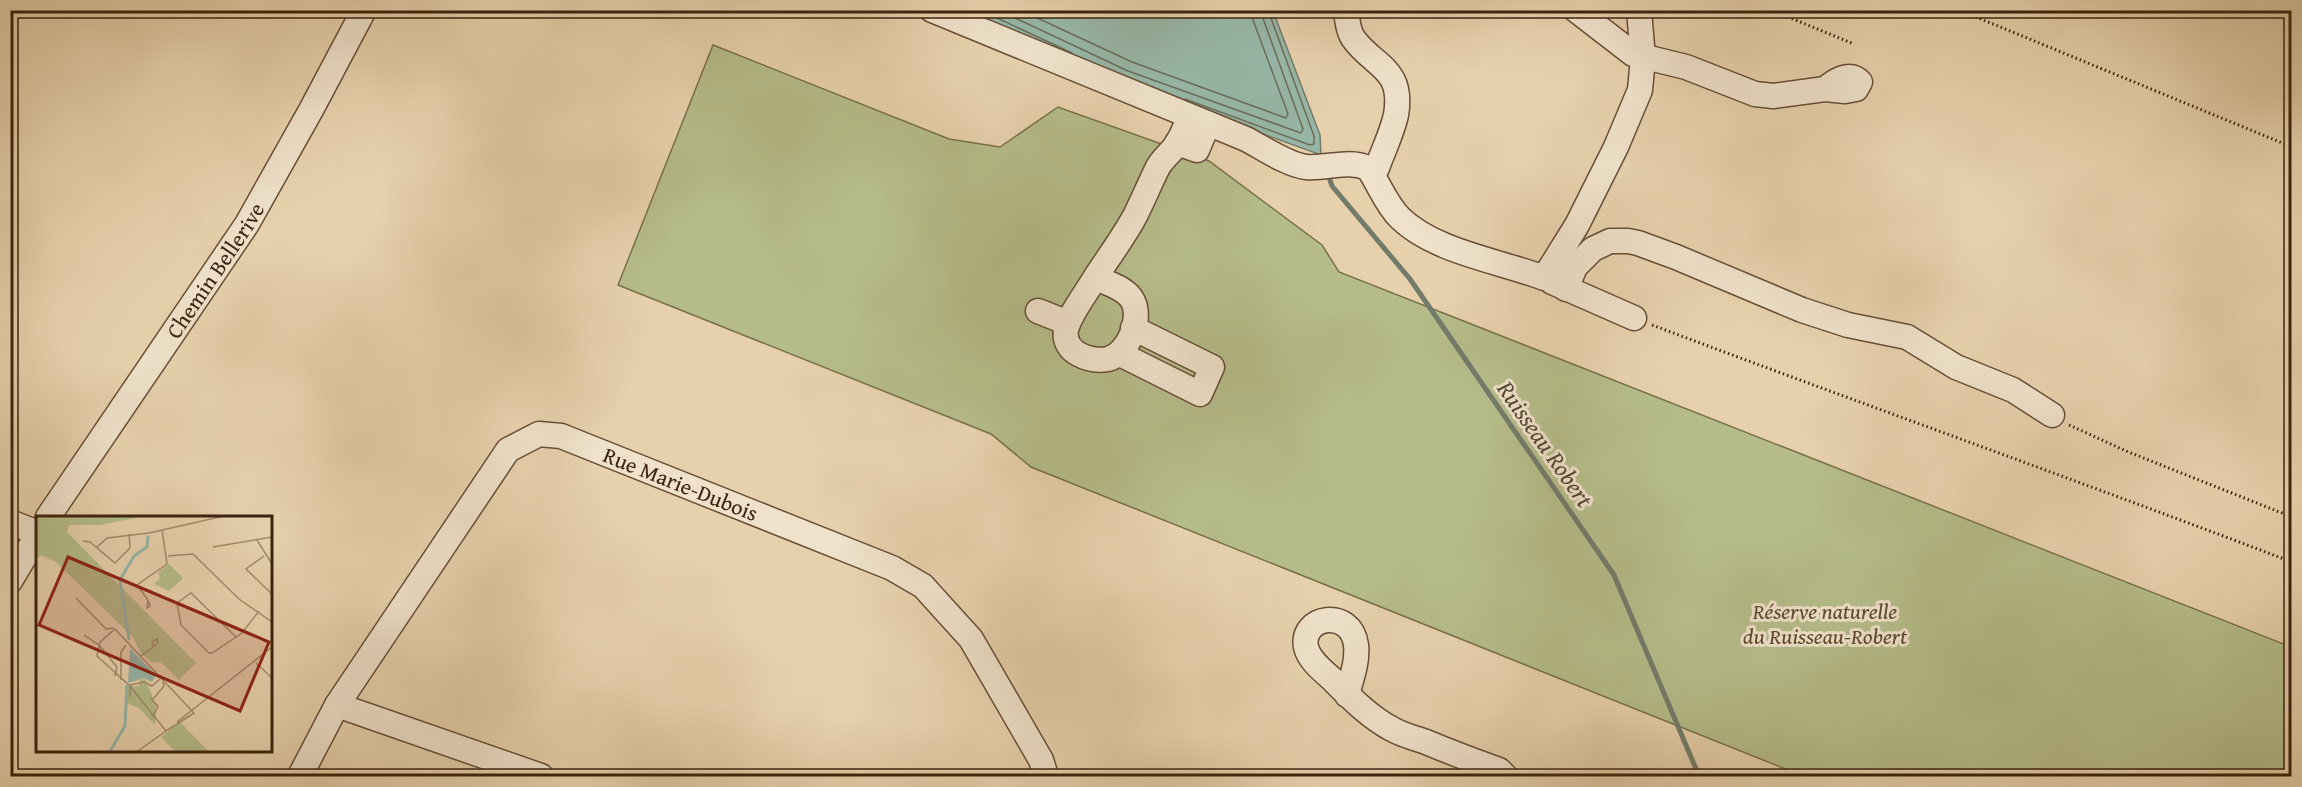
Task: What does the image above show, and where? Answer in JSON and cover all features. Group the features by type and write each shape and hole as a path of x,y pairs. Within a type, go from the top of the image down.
{"street":[{"name":"Chemin Bellerive","path":"49,516 247,224 364,10"},
{"path":"932,10 1246,139 1295,164 1362,165 1372,173 1391,207 1416,231 1451,248 1544,278 1634,318"},
{"path":"1346,10 1353,38 1388,71 1395,87 1396,113 1393,125 1377,168 1372,173"},
{"path":"1576,10 1622,48 1643,58 1686,67 1763,96 1825,88"},
{"path":"1566,289 1577,225 1635,105 1642,84 1643,58 1639,10"},
{"path":"1096,278 1129,295 1135,307 1133,328 1125,348 1120,354 1100,360 1075,352 1067,341 1068,323 1096,278 1134,218 1159,165 1177,143 1197,150 1198,120"},
{"path":"1544,278 1570,257 1610,241 1628,241 1646,246 1811,314 1848,325 1907,337 1956,367 2013,390 2052,415"},
{"path":"1038,311 1068,323"},
{"path":"1120,354 1200,394 1212,367 1133,328"},
{"name":"Rue Marie-Dubois","path":"300,777 337,705 508,450 539,434 561,436 892,568 923,586 971,639 1041,760 1046,777"},
{"path":"10,522 36,532"},
{"path":"10,581 36,536"},
{"path":"1347,695 1392,730 1499,770 1505,777"},
{"path":"337,705 541,777"}],"path":[{"path":"1771,10 1854,44"},
{"path":"1959,10 2292,147"},
{"path":"1634,318 2292,562"},
{"path":"2052,415 2126,451 2292,517"}],"green space":[{"name":"Réserve naturelle du Ruisseau-Robert","path":"713,45 949,139 1000,147 1058,107 1209,161 1322,245 1339,272 2291,647 2291,776 1803,776 1031,467 991,434 618,285"}],"water":[{"path":"966,11 1273,11 1320,135 1321,155 1123,83"}],"waterway":[{"name":"Ruisseau Robert","path":"1328,174 1332,186 1410,279 1614,575 1699,776"}]}
